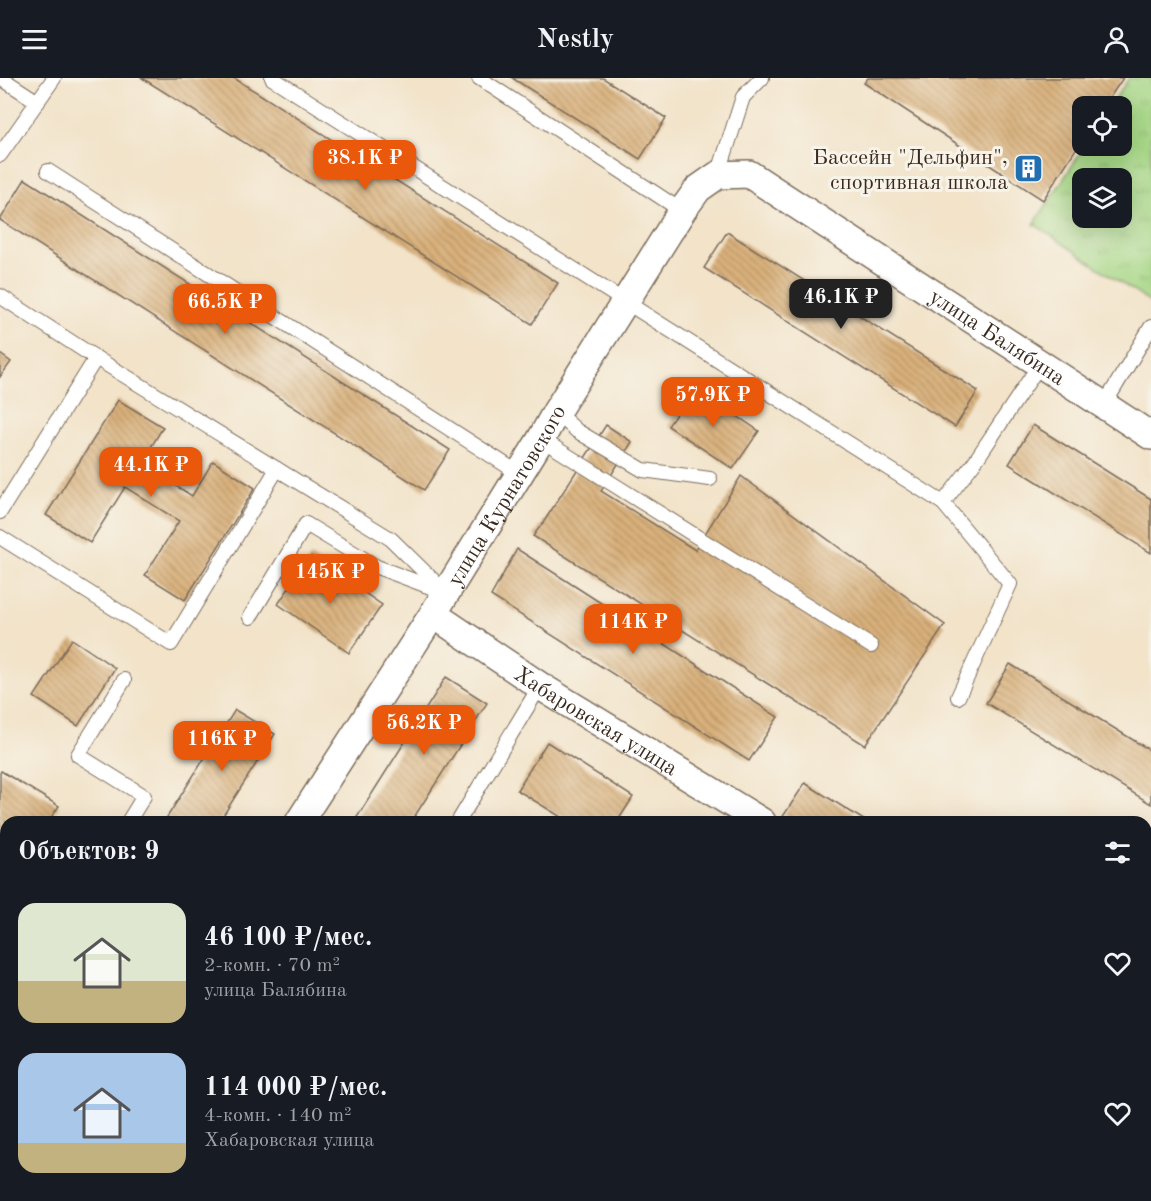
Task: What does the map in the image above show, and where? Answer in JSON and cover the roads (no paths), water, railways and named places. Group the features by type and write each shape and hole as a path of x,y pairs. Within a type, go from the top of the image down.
{"street":[{"name":"улица Балябина","path":"718,175 749,174 1151,436"},
{"name":"улица Курнатовского","path":"303,816 440,604 556,412 682,211 698,189 718,175"},
{"name":"Хабаровская улица","path":"440,604 540,686 752,816"}],"lane":[{"path":"1,78 38,102"},
{"path":"0,155 54,78"},
{"path":"272,78 943,503 1010,584 958,697"},
{"path":"478,78 682,211"},
{"path":"718,175 743,97 762,78"},
{"path":"48,171 520,474"},
{"path":"0,296 96,358 391,539 440,604"},
{"path":"1104,405 1151,327"},
{"path":"0,512 96,358"},
{"path":"943,503 976,460 1040,364"},
{"path":"556,412 577,431 643,470 710,479"},
{"path":"541,439 871,645"},
{"path":"0,537 171,644 277,469"},
{"path":"250,617 306,524 440,604"},
{"path":"124,680 78,755 144,796 132,816"},
{"path":"467,816 540,686"}],"place":[{"name":"Бассейн \"Дельфин\", спортивная школа","path":"1029,169"}]}
